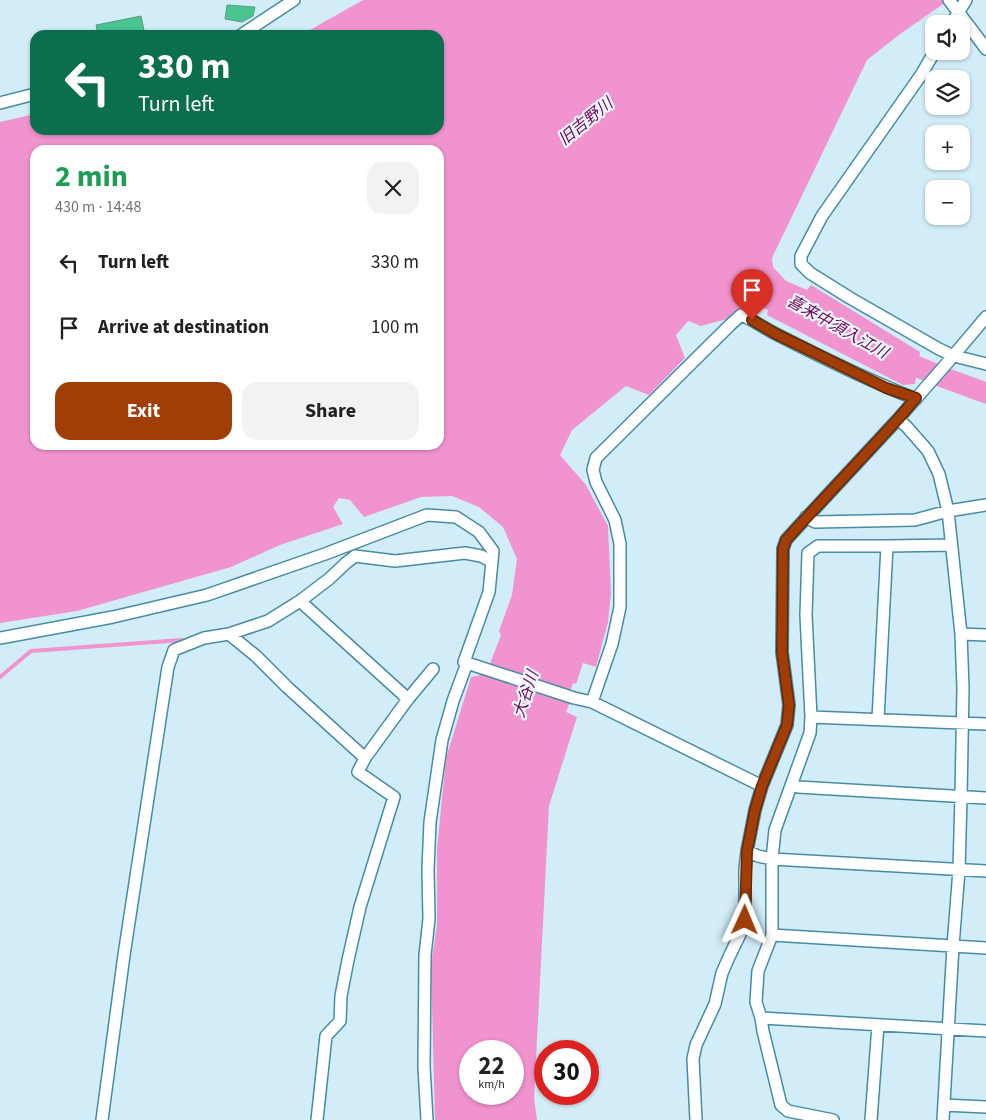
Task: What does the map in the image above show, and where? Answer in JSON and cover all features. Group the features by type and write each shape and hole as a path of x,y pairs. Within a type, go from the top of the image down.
{"street":[{"path":"249,30 294,0"},
{"path":"966,0 953,6 968,23 986,49"},
{"path":"930,60 822,216 801,256 801,264 810,273 939,349 951,359 986,364"},
{"path":"0,103 30,95"},
{"path":"592,702 612,644 620,607 620,544 615,520 596,482 593,470 596,458 730,325 741,315 877,384 918,397"},
{"path":"696,1120 693,1059 696,1045 715,1004 722,973 745,920 747,851 755,810 762,786 787,725 789,705 782,652 783,549 786,540 918,397 986,317"},
{"path":"898,419 928,450 939,474 948,511 961,634 963,688 959,870 944,1120"},
{"path":"806,517 815,522 915,520 948,511 986,505"},
{"path":"0,638 113,617 207,595 325,554 426,515 456,517 479,532 492,551 489,592 464,662 574,698 592,702 762,786"},
{"path":"833,1120 788,1111 781,1104 756,1002 758,971 772,935 772,859 775,830 810,733 811,717 806,616 808,553 818,546 951,545"},
{"path":"878,719 886,546"},
{"path":"102,1120 124,955 168,667 174,650 204,638 230,634 268,621 300,601 355,556 395,561 465,553 481,556 491,561"},
{"path":"300,601 408,699"},
{"path":"230,634 365,758"},
{"path":"961,634 986,636"},
{"path":"426,1120 424,1067 425,955 429,919 428,869 430,822 442,740 453,701 471,664"},
{"path":"317,1120 326,1036 340,1021 343,987 358,916 394,797 358,772 365,758 408,699 433,669"},
{"path":"811,717 986,724"},
{"path":"791,785 798,787 986,798"},
{"path":"747,851 772,859 986,871"},
{"path":"772,935 986,948"},
{"path":"761,1018 986,1031"},
{"path":"871,1120 878,1025"},
{"path":"944,1105 986,1107"}],"water":[{"path":"363,0 949,0 925,15 867,60 772,258 773,267 786,281 807,290 811,285 920,352 915,384 903,385 767,315 768,310 753,304 743,305 727,319 701,326 688,321 676,335 685,358 649,395 626,386 572,430 560,455 586,485 608,526 611,593 608,622 596,667 583,663 576,684 573,683 567,700 570,702 566,712 577,717 549,806 537,1040 534,1040 534,1105 537,1120 435,1120 431,965 437,925 437,850 446,758 471,677 486,674 501,635 499,631 512,595 517,559 503,527 479,507 452,496 421,497 364,517 350,500 339,498 333,507 343,524 280,545 231,567 77,611 0,623 0,122 30,115 30,135 444,135 444,30 310,30"}],"building":[{"path":"227,5 255,7 253,16 242,22 225,19"},
{"path":"141,16 144,30 97,30 96,25"}],"waterway":[{"name":"喜来中須入江川","path":"891,356 986,393"},
{"path":"0,677 31,651 182,640"}],"route":[{"path":"745,920 747,851 755,810 762,786 787,725 789,705 782,652 783,549 786,540 916,398 886,388 776,334 752,320"}],"water label":[{"name":"旧吉野川","path":"585,121"},
{"name":"大谷川","path":"525,694"}]}
